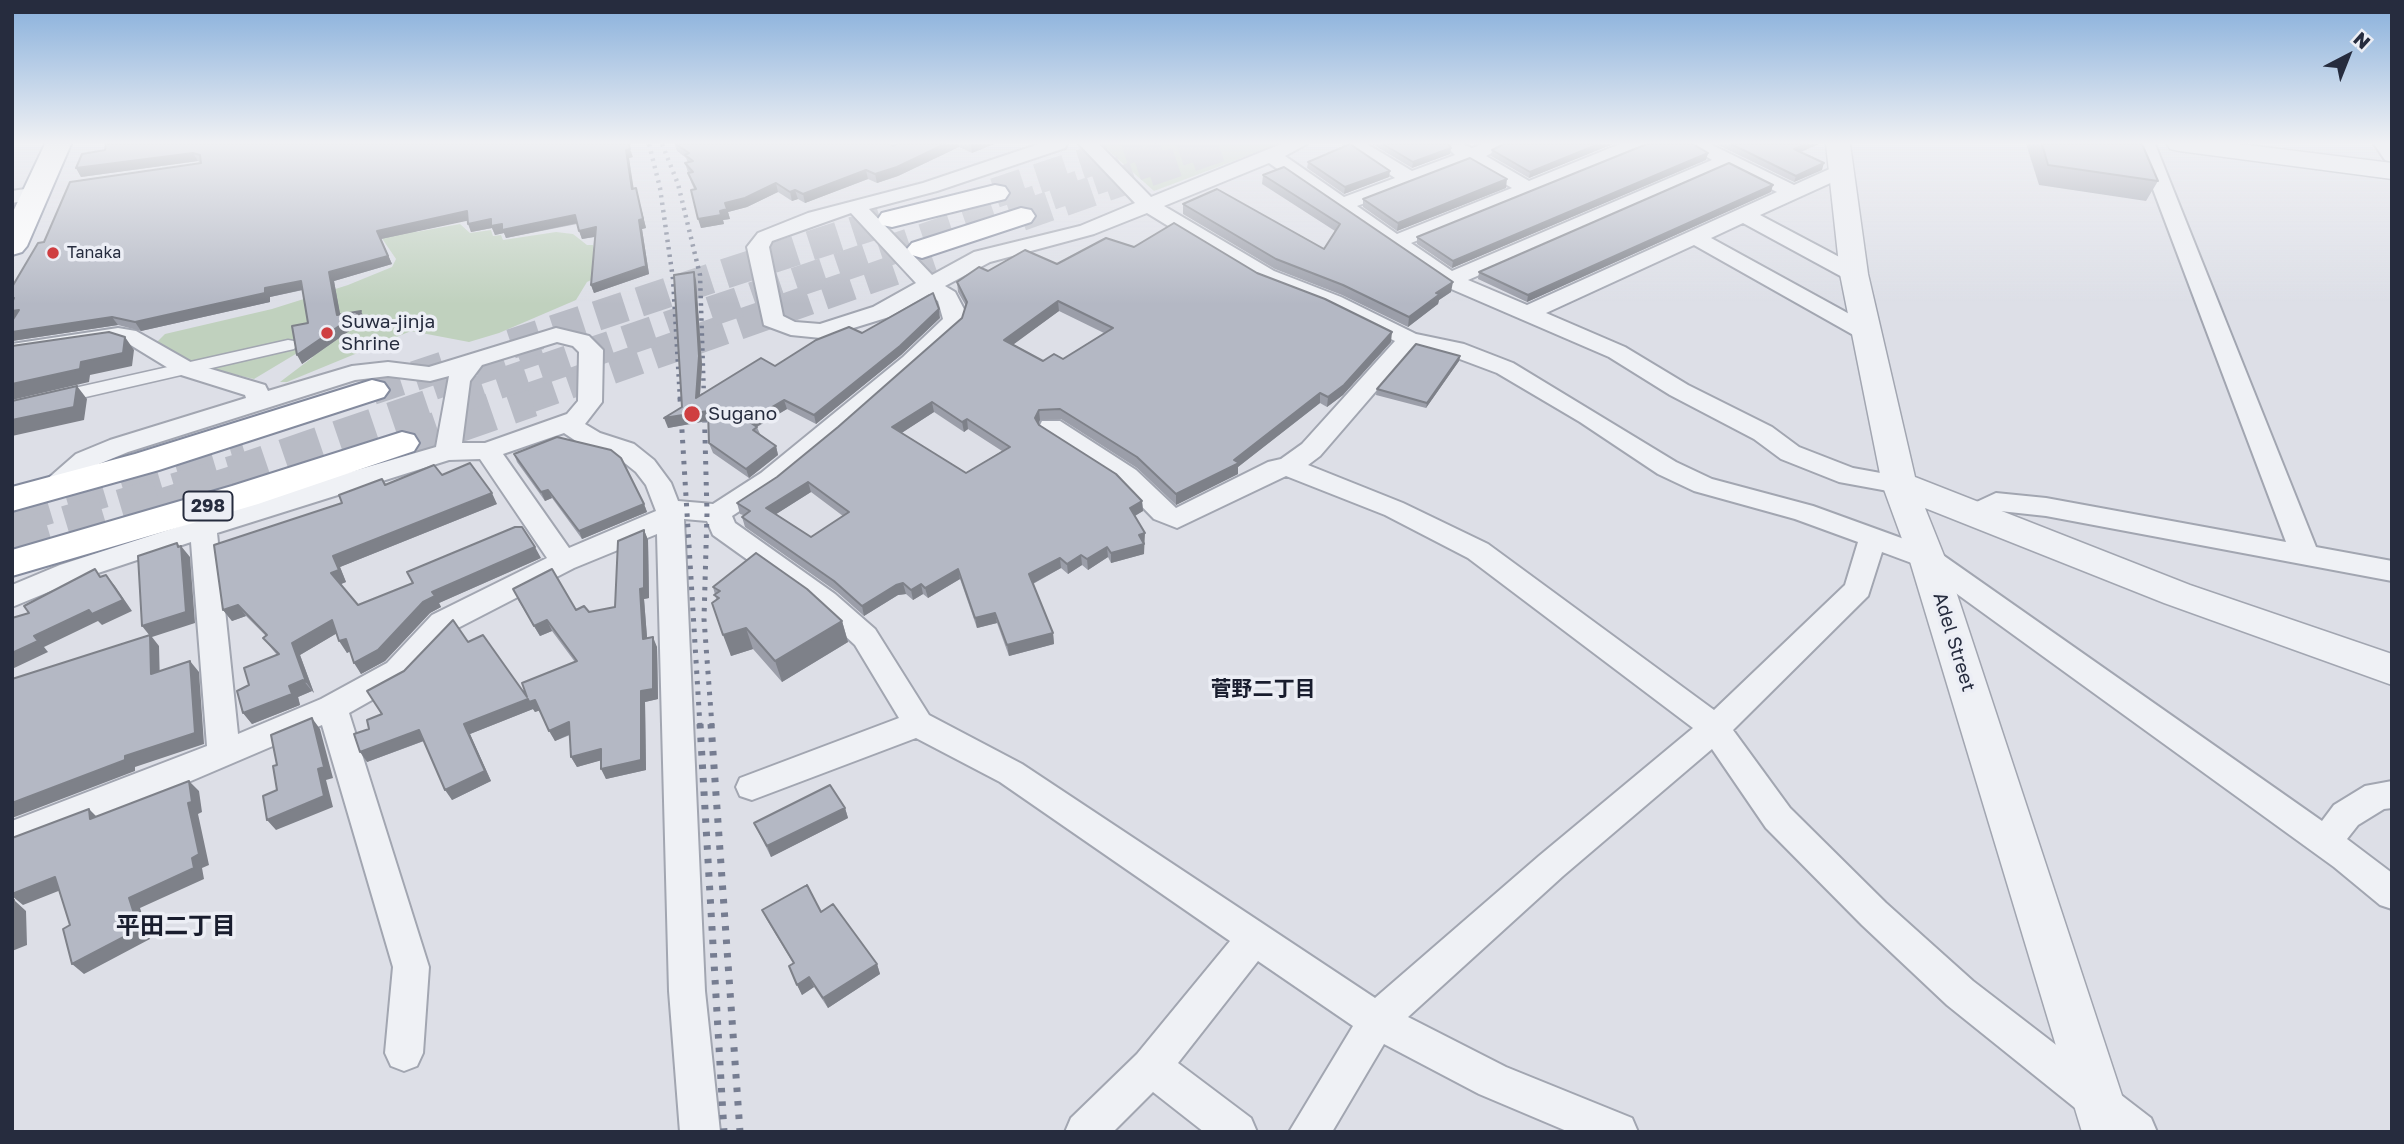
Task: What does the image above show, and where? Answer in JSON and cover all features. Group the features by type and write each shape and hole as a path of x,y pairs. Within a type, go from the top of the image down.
{"highway":[{"path":"12,246 24,197"},
{"path":"895,223 980,197"},
{"path":"928,263 1021,216"},
{"path":"12,499 147,462 388,417"},
{"name":"298","path":"246,463 388,417"},
{"name":"298","path":"12,563 62,562 245,495 388,417"}],"street":[{"path":"889,197 815,217 765,237 758,247 772,320 791,328 821,331 881,312 928,263 982,257 1087,230 1167,197"},
{"path":"1140,197 1148,205 1266,276 1333,302 1409,339 1456,349 1505,368 1667,468 1703,485 1804,512 1927,558 2392,894"},
{"path":"1331,197 1450,279 1617,352 1679,390 1763,433 1790,453 1847,476 1899,484 1977,512 2177,594 2392,670"},
{"path":"1342,205 1362,197"},
{"path":"1396,242 1504,197"},
{"path":"1450,279 1640,197"},
{"path":"1528,313 1782,197"},
{"name":"Adel Street","path":"1844,197 1865,332 1899,484 1927,558 2103,1116"},
{"path":"2165,197 2305,555"},
{"path":"12,836 332,708 397,671 442,624 564,561 660,522 670,513 678,510 718,513 770,479 911,362 954,321 955,313 928,263 855,206"},
{"path":"1744,215 1854,274"},
{"path":"1695,237 1865,332"},
{"path":"12,351 118,335 136,338 186,369 256,390 260,404"},
{"path":"12,597 62,562 203,529 448,452 487,451 566,424 590,402 591,350 581,341 556,335 472,363 430,373 366,370 119,446 85,460 50,488"},
{"path":"1288,467 1311,450 1409,339"},
{"path":"12,408 288,345"},
{"path":"448,452 458,380 472,363"},
{"path":"566,424 591,439 625,450 635,458 658,483 670,513 687,991 700,1132"},
{"path":"1051,427 1128,476 1163,513 1177,519 1277,468 1288,467 1394,509 1478,551 1715,728 1778,818 1874,915 2103,1116 2137,1132"},
{"path":"487,451 564,561"},
{"path":"1977,512 1996,502 2046,508 2392,572"},
{"path":"718,513 723,528 825,601 865,636 918,724 1012,773 1377,1021 1493,1081 1618,1132"},
{"path":"203,529 224,753"},
{"path":"1309,1132 1377,1021 1551,866 1715,728 1858,589 1873,536"},
{"path":"332,708 411,967 404,1053"},
{"path":"752,787 918,724"},
{"path":"2325,843 2346,815 2376,796 2392,794"},
{"path":"1085,1132 1151,1067 1254,937"},
{"path":"1151,1067 1237,1132"}],"green space":[{"path":"460,224 470,233 491,230 493,236 501,235 503,240 556,232 573,234 587,245 593,245 595,254 608,272 587,282 576,300 499,333 469,342 411,331 287,382 280,382 313,357 299,352 254,379 202,367 157,342 165,334 272,309 348,285 392,267 396,259 381,237 415,229 416,232"}],"building":[{"path":"63,197 638,197 643,219 639,220 646,266 591,285 596,227 579,231 575,215 502,230 502,224 491,226 491,219 468,224 467,211 377,231 388,256 329,272 337,315 361,311 297,355 292,326 308,323 301,281 265,288 265,293 135,322 112,317 12,332 12,321 19,310 12,311 12,287 38,243 44,242"},
{"path":"693,197 746,197 725,203 727,209 720,211 721,215 698,219"},
{"path":"1198,197 1232,197 1324,249 1340,224 1298,197 1329,197 1453,282 1409,317 1343,285 1276,259 1183,204"},
{"path":"1367,197 1461,197 1398,223 1363,199"},
{"path":"1515,197 1603,197 1453,261 1417,237"},
{"path":"1650,197 1745,197 1528,295 1479,272"},
{"path":"1174,223 1257,273 1325,299 1392,332 1344,385 1328,397 1320,393 1234,460 1239,463 1176,494 1137,457 1060,409 1039,410 1035,418 1039,425 1116,474 1142,501 1130,508 1145,533 1139,535 1144,544 1111,553 1107,547 1087,559 1081,555 1067,564 1060,558 1029,574 1053,633 1007,645 995,613 975,618 958,569 925,588 921,584 911,590 903,583 896,585 862,606 834,581 742,517 750,511 737,503 777,477 838,427 962,318 967,302 957,282 979,267 988,271 1025,250 1057,264 1106,238 1134,247","holes":["1058,301 1113,328 1063,359 1054,354 1043,361 1004,340","932,402 962,422 967,419 1010,447 966,473 892,427","808,482 849,512 811,537 766,508"]},
{"path":"694,272 699,356 696,398 761,358 775,366 816,340 849,327 862,333 933,293 939,309 900,346 814,415 784,400 748,421 757,427 753,430 776,446 746,469 709,443 708,411 664,418 682,407 674,275"},
{"path":"109,332 125,337 123,353 81,362 80,369 12,384 12,346"},
{"path":"1416,344 1460,356 1427,403 1377,389"},
{"path":"77,386 74,407 12,420 12,401"},
{"path":"557,437 611,450 621,458 644,504 579,531 548,490 541,492 514,454"},
{"path":"470,463 492,493 333,556 339,570 331,573 358,605 413,583 407,572 515,527 522,527 535,547 432,592 435,596 423,602 378,650 354,663 346,639 339,641 332,620 292,643 306,682 303,680 289,686 292,694 243,713 237,691 249,685 244,668 279,654 263,638 267,635 238,605 223,610 214,545 342,503 339,495 382,479 385,485 434,465 442,475"},
{"path":"644,530 644,588 640,589 643,639 653,637 653,689 641,691 641,760 601,769 601,749 571,757 569,722 549,731 535,700 529,702 528,699 464,724 485,771 445,790 419,730 360,752 354,734 369,729 367,720 382,714 367,691 404,671 453,620 468,642 483,635 527,697 522,683 577,661 547,620 534,626 513,589 552,569 576,610 584,606 589,612 615,607 618,541"},
{"path":"177,543 178,547 181,546 186,612 142,626 138,556"},
{"path":"756,553 807,589 842,621 775,661 746,628 723,635 712,603 719,598 714,595 720,591 713,587"},
{"path":"95,569 100,577 106,575 123,600 92,614 89,610 34,636 38,641 12,653 12,618 29,613 24,606"},
{"path":"150,635 151,674 190,661 195,733 125,756 125,760 12,803 12,679"},
{"path":"312,718 324,767 318,769 324,796 267,820 263,796 277,790 273,766 277,765 271,735"},
{"path":"189,781 192,802 188,803 199,854 192,858 194,868 129,898 139,929 72,964 63,929 70,925 55,877 12,894 12,838 89,809 90,819"},
{"path":"830,785 845,808 767,846 754,823"},
{"path":"807,885 821,912 833,904 877,964 823,998 809,977 797,985 789,966 794,963 762,910"},
{"path":"14,900 14,934 12,935 12,901"}],"tunnel":[{"path":"455,399 1044,197"},
{"path":"1021,216 1075,197"},
{"path":"511,344 892,219"},
{"path":"526,399 932,257"},
{"path":"433,385 541,348"},
{"path":"372,390 457,362"},
{"path":"12,541 249,470 460,398"},
{"path":"402,443 531,398"},
{"path":"12,516 243,447"},
{"path":"151,511 249,480"}],"railway":[{"path":"661,197 673,279 680,399"},
{"path":"681,197 700,275 704,399"},
{"path":"680,398 700,726"},
{"path":"704,398 707,513 704,619 712,726"},
{"path":"700,724 724,1132"},
{"path":"711,724 740,1132"}],"place":[{"name":"Tanaka","path":"53,253"},
{"name":"Suwa-jinja Shrine","path":"327,333"},
{"name":"Sugano","path":"692,414"}],"district":[{"name":"菅野二丁目","path":"1263,689"},
{"name":"平田二丁目","path":"176,926"}]}
